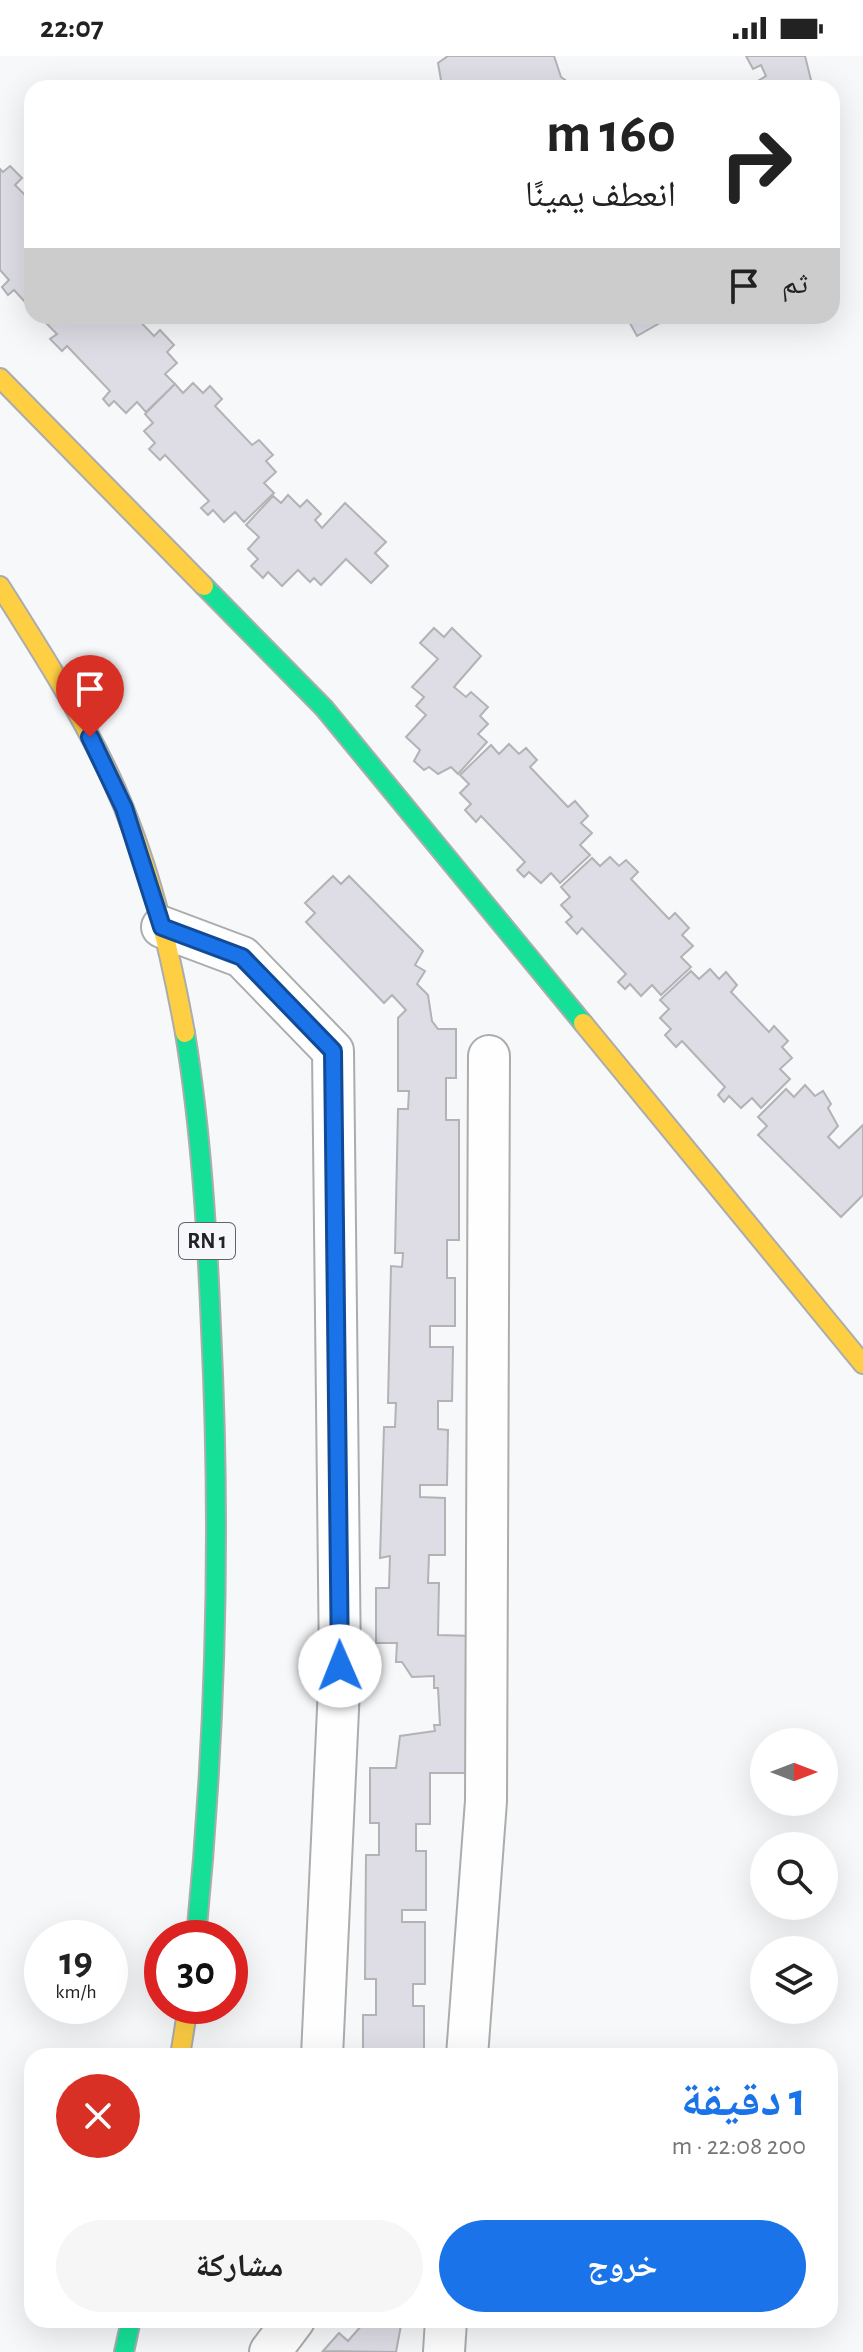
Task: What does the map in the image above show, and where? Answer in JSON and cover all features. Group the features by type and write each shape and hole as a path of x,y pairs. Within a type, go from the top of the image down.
{"main road":[{"path":"0,378 324,708 863,1364"},
{"name":"RN 1","path":"0,586 79,713 124,808 162,927 182,1011 203,1174 215,1390 217,1620 209,1827 198,1920"},
{"path":"181,2048 185,2024"},
{"path":"124,2352 129,2328"}],"street":[{"path":"162,927 242,957 333,1051 340,1666 322,2048"},
{"path":"468,2048 486,1801 489,1056"},
{"path":"270,2352 288,2328"},
{"path":"444,2352 446,2328"}],"building":[{"path":"448,56 554,56 561,77 565,80 441,80 438,63"},
{"path":"746,56 805,56 811,80 759,80 766,76 761,65 753,69"},
{"path":"10,166 22,178 15,185 24,194 24,301 14,290 8,295 2,287 9,280 0,270 0,169 3,172"},
{"path":"47,324 143,324 154,336 160,330 174,345 167,352 177,363 165,374 175,384 146,412 137,402 126,413 114,401 109,406 103,399 110,391 67,346 62,351 50,339 57,334"},
{"path":"630,324 658,324 637,336"},
{"path":"193,383 203,393 210,386 222,399 215,406 252,445 259,440 273,455 266,461 276,472 264,483 274,493 244,522 235,512 224,522 213,510 208,515 201,508 209,501 165,455 160,460 149,449 155,443 144,431 153,423 145,414 175,384 183,393"},
{"path":"288,495 300,507 307,500 321,514 315,520 322,528 345,503 386,542 375,553 388,566 371,583 346,559 321,585 314,578 310,582 298,570 282,586 268,572 263,578 251,566 258,559 248,549 259,537 246,525 273,496 281,503"},
{"path":"434,628 444,637 452,628 481,656 454,687 466,697 471,692 488,707 480,716 488,724 478,734 487,742 458,774 451,767 438,774 429,767 424,770 414,761 420,750 406,737 426,715 416,706 424,697 412,687 438,659 420,643"},
{"path":"509,744 519,754 526,748 537,760 530,767 568,807 575,801 588,816 581,823 592,833 580,845 590,855 560,883 551,873 541,883 529,872 524,877 517,870 525,862 481,816 476,822 465,810 471,804 460,793 469,784 460,775 491,745 499,754"},
{"path":"610,857 619,866 626,860 638,872 631,879 669,919 675,913 689,928 682,935 693,946 681,957 691,967 661,995 652,985 641,996 630,984 625,989 618,982 626,974 582,928 577,934 566,922 572,917 561,905 570,897 561,887 592,858 600,866"},
{"path":"333,876 341,884 349,876 423,951 415,965 425,971 417,984 428,995 432,1021 438,1029 456,1029 456,1078 446,1078 446,1120 459,1120 459,1240 447,1240 447,1278 455,1278 455,1326 430,1326 430,1347 453,1347 452,1401 438,1401 438,1429 448,1430 447,1485 420,1485 420,1497 445,1498 445,1555 429,1555 428,1583 439,1583 438,1635 474,1636 471,1773 430,1773 430,1824 416,1824 416,1851 426,1851 426,1910 402,1910 402,1922 425,1922 425,1984 413,1984 413,2006 424,2006 424,2048 363,2048 363,2015 376,2015 376,1979 365,1979 366,1855 379,1855 379,1823 370,1823 370,1768 396,1768 400,1736 435,1731 434,1725 440,1725 438,1688 434,1688 434,1676 412,1677 402,1662 396,1662 397,1643 376,1643 376,1588 389,1588 390,1556 380,1558 384,1427 395,1427 396,1403 388,1403 391,1266 402,1267 403,1253 395,1253 398,1109 408,1109 409,1091 398,1091 398,1018 406,1010 392,995 384,1003 306,922 315,913 305,903"},
{"path":"710,969 719,979 726,972 737,985 731,992 769,1032 774,1026 788,1041 782,1047 792,1058 780,1069 790,1079 761,1108 752,1098 741,1108 729,1096 724,1102 718,1095 725,1087 682,1041 676,1047 665,1035 671,1029 660,1018 669,1009 660,1000 691,971 699,979"},
{"path":"805,1085 815,1096 823,1091 831,1104 828,1108 838,1126 828,1137 839,1148 863,1125 863,1195 841,1217 758,1135 767,1126 758,1117 786,1089 794,1097"},
{"path":"359,2328 400,2328 396,2352 323,2351 339,2333 348,2341"}],"traffic: fast":[{"path":"204,586 324,708 583,1023"},
{"path":"185,1033 205,1217 216,1481 212,1710 198,1920"},
{"path":"124,2352 129,2328"}],"traffic: slow":[{"path":"0,378 204,586"},
{"path":"0,586 98,751 136,838 156,902 185,1033"},
{"path":"583,1023 863,1364"},
{"path":"181,2048 185,2024"}],"route":[{"path":"90,737 124,808 162,927 242,957 333,1051 340,1666"}]}
